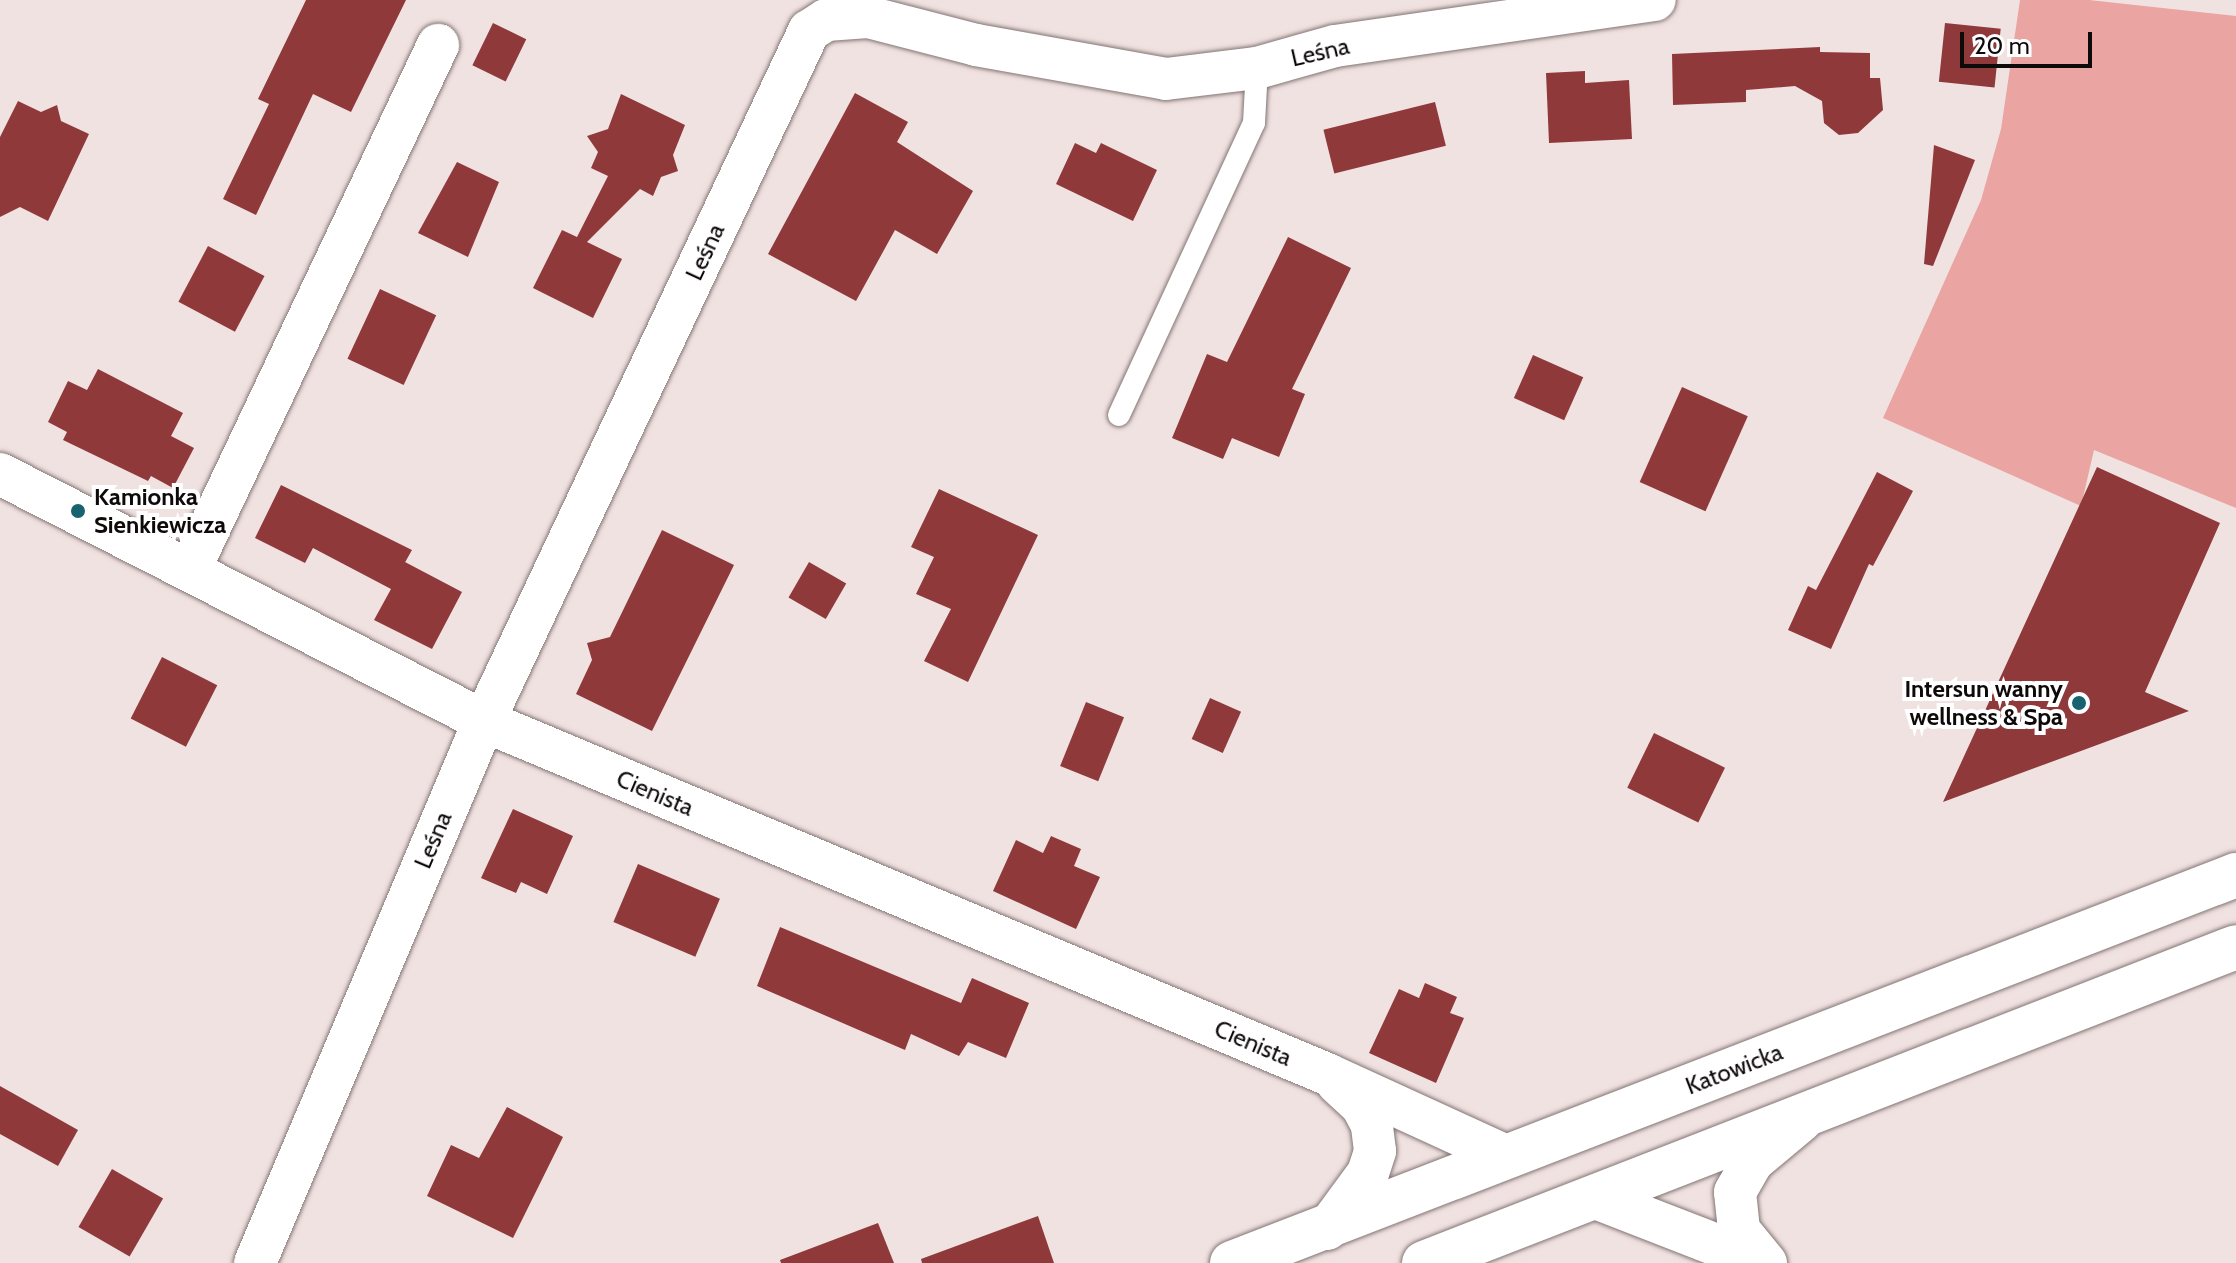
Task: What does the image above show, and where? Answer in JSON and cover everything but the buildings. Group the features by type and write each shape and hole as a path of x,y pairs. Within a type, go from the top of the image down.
{"main road":[{"name":"Katowicka","path":"1232,1263 1327,1229 2236,875"},
{"path":"1424,1263 1598,1199 2236,947"}],"street":[{"name":"Leśna","path":"255,1263 484,721 809,31 826,20 868,17 976,45 1166,79 1257,68 1335,46 1655,0"},
{"path":"190,569 438,45"},
{"name":"Cienista","path":"0,474 484,721 1327,1074 1508,1157"},
{"path":"1327,1074 1362,1106 1372,1125 1375,1151 1368,1173 1327,1229"},
{"path":"1764,1263 1739,1230 1735,1192 1752,1162 1810,1114"},
{"path":"1598,1199 1764,1263"}],"lane":[{"path":"1119,415 1254,123 1257,68"}],"shaded area":[{"path":"2020,0 2089,0 2236,16 2236,508 2094,450 2081,506 1883,418 1981,200 2001,129"}],"place":[{"name":"Kamionka Sienkiewicza","path":"78,511"},
{"name":"Intersun wanny wellness & Spa","path":"2079,703"}]}
